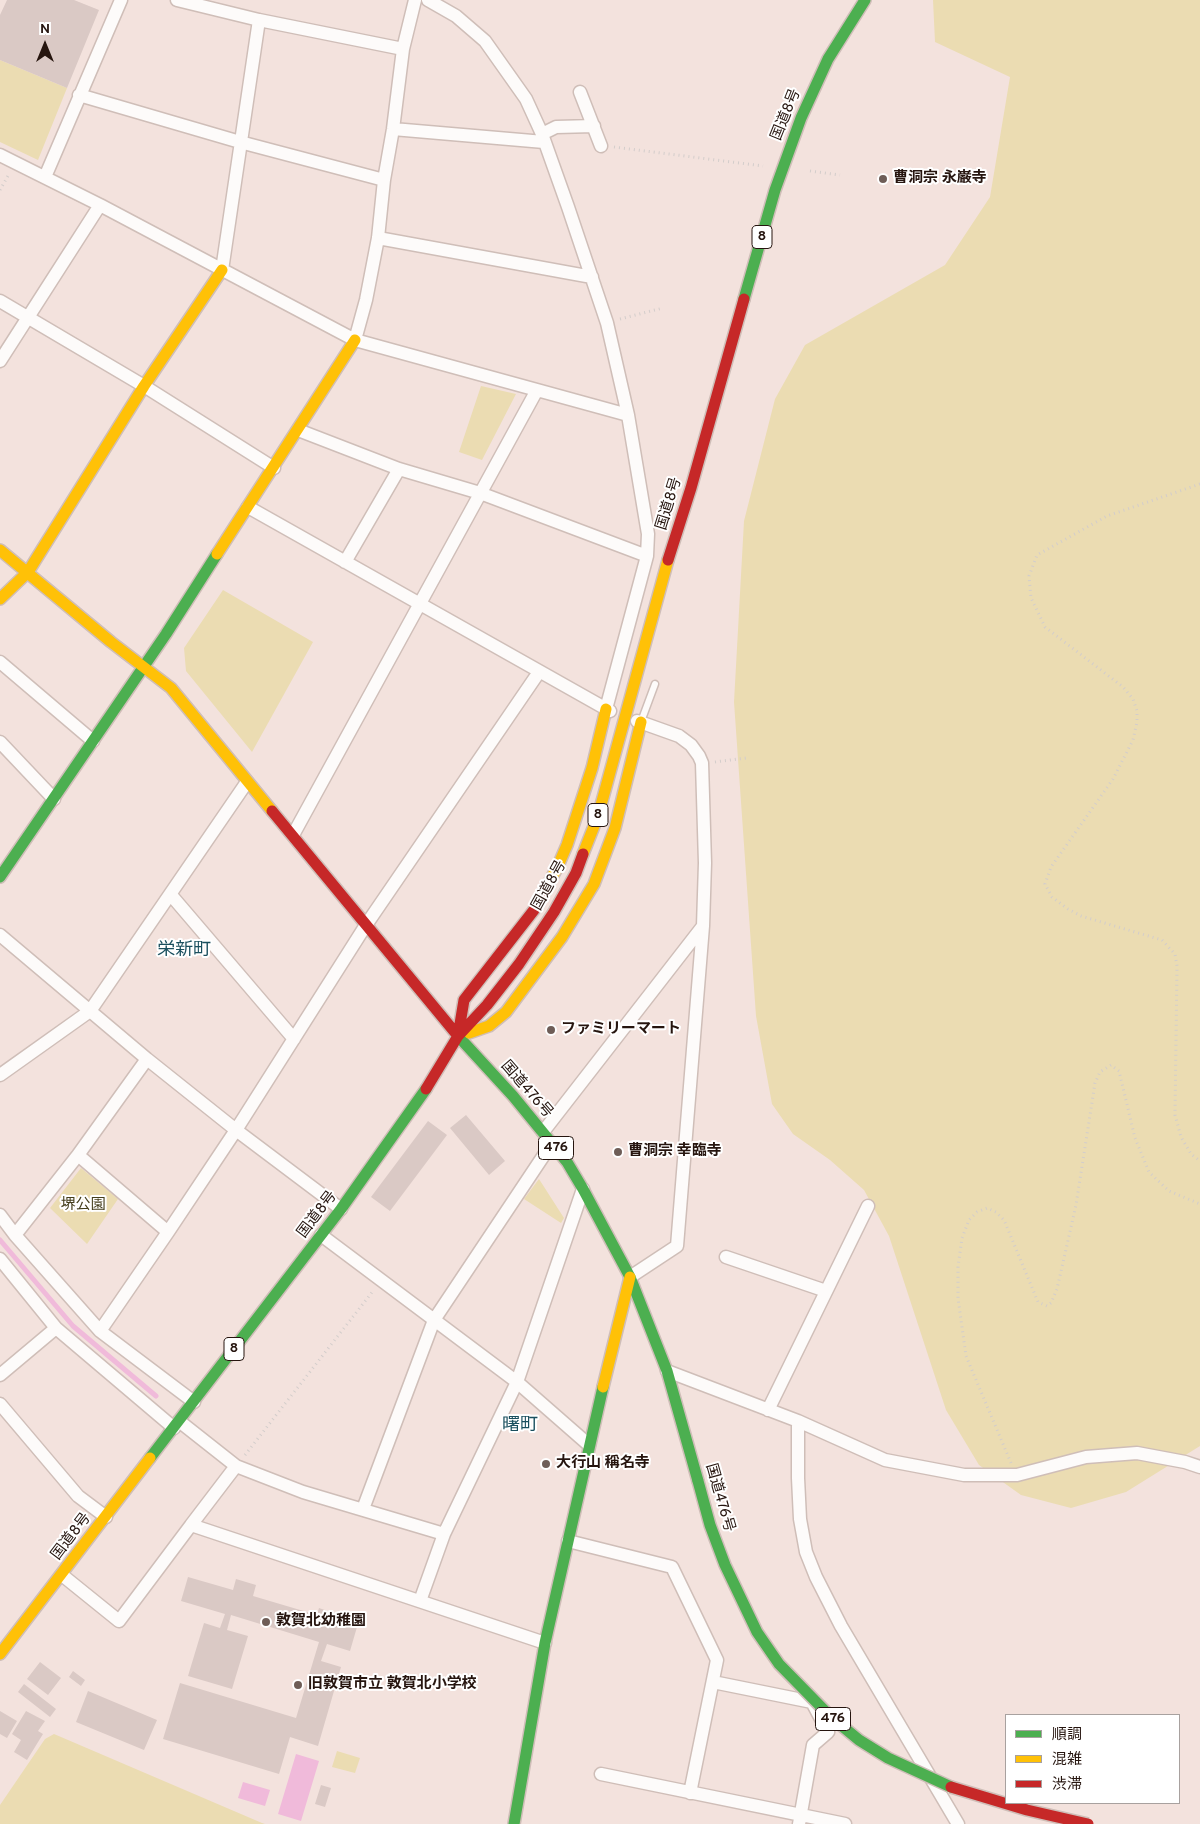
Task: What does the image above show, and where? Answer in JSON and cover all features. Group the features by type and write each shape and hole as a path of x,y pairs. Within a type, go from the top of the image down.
{"main road":[{"name":"国道8号","path":"1,1651 62,1575 341,1209 428,1087 458,1036 487,1005 519,964 554,912 576,873 598,816 668,561 691,488 775,190 794,136 828,59 865,0"},
{"path":"0,599 28,572 144,386 222,270"},
{"path":"0,878 144,666 274,468 355,340"},
{"name":"国道476号","path":"0,550 171,688 458,1036 513,1096 566,1162 630,1277 667,1371 710,1525 724,1566 740,1602 757,1632 779,1664 830,1716 858,1740 888,1758 953,1788 1005,1803"},
{"path":"611,711 567,844 557,868 534,910 464,1000 458,1036 488,1026 506,1012 562,937 594,884 615,828 639,722"},
{"path":"514,1824 546,1643 589,1445 630,1277"},
{"name":"国道476号","path":"1007,1804 1088,1824"}],"street":[{"path":"45,177 121,0"},
{"path":"177,0 259,20 403,49"},
{"path":"355,340 366,300 378,238 384,180 393,129 403,49 415,0"},
{"path":"248,507 611,711 647,556 648,534 628,415 607,323 568,207 543,138 526,99 485,41 456,16 428,0"},
{"path":"222,270 259,20"},
{"path":"580,92 601,146"},
{"path":"79,95 240,142 384,180"},
{"path":"393,129 543,138 556,127 594,126"},
{"path":"0,155 100,205 355,340 628,415"},
{"path":"0,361 100,205"},
{"path":"378,238 592,277"},
{"path":"0,301 144,386 274,468"},
{"path":"293,835 537,390"},
{"path":"298,430 399,469 480,493 647,556"},
{"path":"345,562 399,469"},
{"path":"0,662 93,741"},
{"path":"100,1331 236,1130 366,924 539,672"},
{"path":"630,1277 678,1246 703,926 705,863 702,763 691,745 685,740 639,722"},
{"path":"0,742 54,799"},
{"path":"0,1075 90,1011 247,782"},
{"path":"171,895 294,1040"},
{"path":"543,1132 703,926"},
{"path":"0,935 147,1059 236,1130 341,1209"},
{"path":"14,1235 78,1155 147,1059"},
{"path":"363,1509 434,1320 552,1143"},
{"path":"78,1155 168,1232"},
{"path":"420,1601 444,1534 517,1382 582,1189"},
{"path":"768,1410 868,1206"},
{"path":"0,1215 14,1235 100,1331 194,1402"},
{"path":"321,1235 517,1382 589,1445"},
{"path":"726,1257 826,1291"},
{"path":"0,1260 56,1328 177,1425 236,1466 303,1492 444,1534"},
{"path":"1,1372 56,1328"},
{"path":"667,1371 798,1422 885,1460 964,1475 1016,1475 1086,1457 1138,1453 1185,1462 1200,1467"},
{"path":"0,1404 78,1496 106,1517"},
{"path":"798,1422 800,1520 806,1552 816,1577 841,1626 958,1824"},
{"path":"62,1575 119,1621 236,1466"},
{"path":"191,1525 546,1643"},
{"path":"568,1541 672,1567 717,1660 690,1793"},
{"path":"712,1682 812,1702 828,1732 813,1745 800,1820"},
{"path":"601,1774 690,1793 800,1820 845,1824"}],"lane":[{"path":"639,722 655,684"}],"path":[{"path":"601,146 763,166"},
{"path":"810,171 840,175"},
{"path":"607,323 663,308"},
{"path":"1200,484 1107,516 1037,555 1029,576 1032,598 1045,627 1123,688 1133,698 1137,711 1137,722 1132,740 1113,779 1051,868 1046,877 1046,884 1052,897 1068,909 1081,916 1162,940 1175,954 1177,966 1176,1115 1181,1137 1191,1154 1200,1162"},
{"path":"702,763 746,758"},
{"path":"1016,1475 966,1356 958,1298 958,1267 962,1238 969,1220 978,1212 987,1208 996,1212 1004,1220 1038,1302 1047,1306 1051,1303 1058,1289 1076,1205 1095,1083 1100,1072 1111,1065 1119,1071 1135,1138 1150,1172 1169,1191 1200,1204"},
{"path":"236,1466 381,1281"}],"green space":[{"path":"933,0 1200,0 1200,1446 1126,1492 1071,1508 1021,1495 979,1465 946,1410 889,1236 864,1190 830,1160 793,1134 772,1104 756,1016 734,702 744,521 775,399 805,345 945,265 990,197 1010,77 935,42"},
{"path":"0,60 67,88 38,160 0,142"},
{"path":"481,386 516,394 482,460 459,452"},
{"path":"223,590 313,642 252,752 186,671 184,648"},
{"name":"堺公園","path":"81,1168 118,1199 87,1244 50,1208"},
{"path":"539,1179 564,1218 561,1223 524,1199"},
{"path":"54,1734 265,1824 0,1824 0,1805 45,1739"},
{"path":"337,1751 360,1758 355,1773 332,1767"}],"shaded area":[{"path":"296,1754 319,1761 301,1821 278,1814"},
{"path":"243,1782 270,1790 265,1806 238,1798"}],"building":[{"path":"7,0 74,0 99,10 67,88 0,60 0,15"},
{"path":"466,1115 505,1161 489,1175 450,1128"},
{"path":"428,1121 447,1135 390,1211 371,1197"},
{"path":"188,1577 233,1590 236,1579 256,1585 253,1596 317,1615 319,1608 336,1614 334,1620 357,1627 350,1651 327,1644 321,1661 341,1667 318,1746 290,1737 279,1774 163,1739 180,1683 296,1718 319,1642 231,1615 227,1630 248,1636 232,1689 188,1676 204,1623 220,1628 225,1614 181,1601"},
{"path":"40,1662 61,1678 48,1695 27,1679"},
{"path":"73,1671 85,1680 81,1686 69,1677"},
{"path":"24,1684 56,1709 50,1717 18,1692"},
{"path":"88,1691 157,1720 144,1750 76,1722"},
{"path":"0,1711 17,1721 7,1738 0,1734"},
{"path":"26,1711 45,1721 38,1731 43,1734 27,1760 14,1752 21,1740 12,1734"},
{"path":"321,1785 331,1788 325,1807 315,1804"}],"waterway":[{"path":"0,1240 73,1326 156,1396"}],"traffic: fast":[{"path":"744,299 775,190 801,118 828,59 865,0"},
{"path":"0,877 166,634 217,554"},
{"path":"458,1036 513,1096 567,1162 583,1189 630,1277 667,1371 698,1481"},
{"path":"150,1458 341,1209 426,1089"},
{"path":"514,1824 545,1643 603,1387"},
{"path":"698,1481 710,1525 725,1565 757,1632 779,1664 830,1716 859,1740 888,1758 951,1787"}],"traffic: slow":[{"path":"0,599 28,572 144,386 222,270"},
{"path":"217,554 355,340"},
{"path":"0,550 111,642 171,688 272,811"},
{"path":"583,854 598,816 668,560"},
{"path":"541,897 567,845 592,768 606,709"},
{"path":"469,1033 489,1026 506,1012 562,937 594,884 615,828 641,722"},
{"path":"603,1387 630,1277"},
{"path":"0,1654 150,1458"}],"traffic: jam":[{"path":"668,560 691,488 744,299"},
{"path":"272,811 458,1036"},
{"path":"426,1089 458,1036 487,1005 519,964 554,912 576,873 583,854"},
{"path":"458,1036 464,1000 534,910 541,897"},
{"path":"951,1787 1005,1803"},
{"path":"1007,1804 1088,1824"}],"place":[{"name":"曹洞宗 永巌寺","path":"883,179"},
{"name":"ファミリーマート","path":"551,1030"},
{"name":"曹洞宗 幸臨寺","path":"618,1152"},
{"name":"大行山 稱名寺","path":"546,1464"},
{"name":"敦賀北幼稚園","path":"266,1622"},
{"name":"旧敦賀市立 敦賀北小学校","path":"298,1685"}],"district":[{"name":"栄新町","path":"184,951"},
{"name":"曙町","path":"520,1426"}]}
